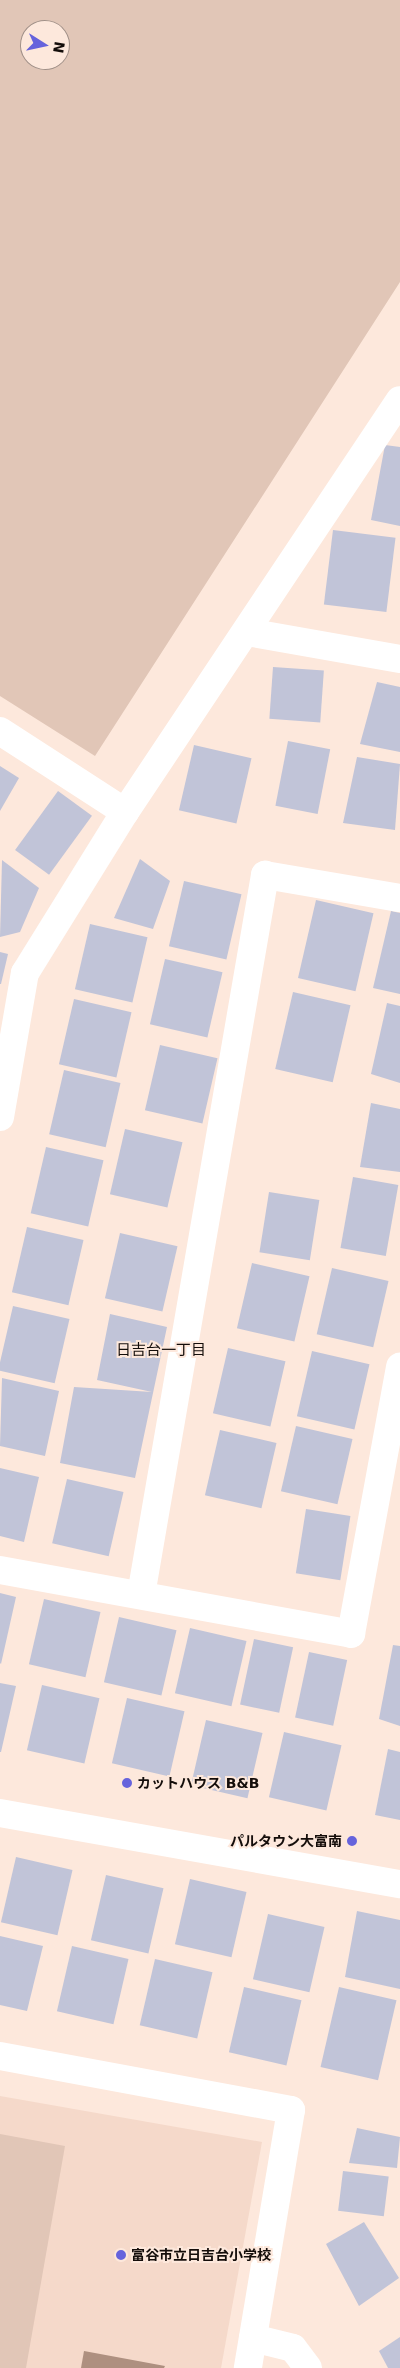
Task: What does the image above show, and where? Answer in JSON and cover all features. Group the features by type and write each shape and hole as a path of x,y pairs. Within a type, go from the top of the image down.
{"street":[{"path":"0,1117 26,973 125,812 247,632 390,434 400,400"},
{"path":"247,632 400,659"},
{"path":"0,731 125,812"},
{"path":"142,1596 265,875 400,898"},
{"path":"0,1570 351,1634 400,1366"},
{"path":"0,1813 400,1884"},
{"path":"0,2056 291,2110 248,2368"},
{"path":"253,2338 293,2348 308,2368"}],"shaded area":[{"path":"0,0 400,0 400,282 95,756 0,696"},
{"name":"富谷市立日吉台小学校","path":"0,2096 262,2142 221,2368 0,2368"},
{"path":"0,2134 65,2146 26,2368 0,2368"},
{"path":"84,2351 165,2366 164,2368 81,2368"}],"building":[{"path":"385,445 400,447 400,526 371,520"},
{"path":"333,530 396,538 386,612 324,604"},
{"path":"273,667 324,671 320,722 269,719"},
{"path":"377,682 400,687 400,752 360,744"},
{"path":"288,741 330,749 318,814 275,806"},
{"path":"194,745 251,758 236,824 179,810"},
{"path":"357,757 400,764 395,830 343,823"},
{"path":"0,766 19,778 0,811"},
{"path":"58,791 92,816 49,875 15,850"},
{"path":"140,859 170,881 153,929 114,918"},
{"path":"2,860 39,888 20,932 0,937"},
{"path":"184,881 241,894 226,960 169,946"},
{"path":"316,900 373,913 355,991 298,978"},
{"path":"391,911 400,913 400,994 373,988"},
{"path":"90,924 147,937 132,1003 75,989"},
{"path":"0,952 8,954 1,984 0,984"},
{"path":"165,959 222,972 207,1038 150,1024"},
{"path":"293,992 350,1005 333,1082 275,1069"},
{"path":"74,999 131,1012 116,1078 59,1064"},
{"path":"387,1003 400,1006 400,1083 371,1074"},
{"path":"160,1045 217,1058 202,1124 145,1110"},
{"path":"64,1070 121,1083 106,1147 49,1134"},
{"path":"371,1103 400,1109 400,1172 360,1167"},
{"path":"125,1129 182,1142 167,1208 110,1194"},
{"path":"46,1147 103,1160 88,1227 31,1213"},
{"path":"353,1177 398,1185 386,1256 340,1248"},
{"path":"269,1192 319,1200 310,1260 259,1252"},
{"path":"27,1227 84,1240 68,1305 12,1292"},
{"path":"120,1233 177,1246 162,1312 105,1298"},
{"path":"252,1263 309,1276 294,1342 237,1328"},
{"path":"332,1268 389,1281 373,1347 317,1334"},
{"path":"13,1306 70,1319 55,1383 0,1371 0,1362"},
{"path":"110,1314 167,1327 135,1478 60,1463 74,1387 152,1392 97,1380"},
{"path":"228,1348 285,1361 270,1427 213,1413"},
{"path":"312,1351 369,1364 354,1430 297,1416"},
{"path":"2,1378 59,1391 45,1456 0,1446"},
{"path":"296,1426 353,1439 337,1504 281,1491"},
{"path":"220,1430 277,1443 261,1508 205,1495"},
{"path":"0,1468 39,1477 24,1542 0,1536"},
{"path":"67,1479 124,1492 109,1556 52,1543"},
{"path":"306,1509 350,1516 340,1580 296,1573"},
{"path":"0,1593 16,1597 1,1664 0,1663"},
{"path":"44,1599 101,1612 85,1677 29,1664"},
{"path":"119,1617 176,1630 161,1696 104,1682"},
{"path":"190,1628 247,1641 231,1706 175,1693"},
{"path":"254,1639 293,1647 279,1713 240,1705"},
{"path":"393,1645 400,1646 400,1726 379,1719"},
{"path":"309,1652 347,1660 333,1726 295,1718"},
{"path":"0,1683 16,1686 1,1752 0,1752"},
{"path":"42,1685 99,1698 84,1764 27,1750"},
{"path":"127,1698 184,1711 169,1777 112,1763"},
{"path":"206,1720 263,1733 247,1798 191,1785"},
{"path":"284,1732 341,1745 326,1811 269,1797"},
{"path":"388,1749 400,1752 400,1820 375,1815"},
{"path":"16,1857 73,1870 57,1935 1,1922"},
{"path":"106,1875 163,1888 148,1954 91,1940"},
{"path":"190,1879 247,1892 231,1957 175,1944"},
{"path":"357,1911 400,1920 400,1989 345,1977"},
{"path":"268,1914 325,1927 309,1992 253,1979"},
{"path":"0,1936 43,1946 27,2011 0,2005"},
{"path":"72,1946 129,1959 113,2024 57,2011"},
{"path":"155,1959 212,1972 197,2039 140,2025"},
{"path":"244,1987 301,2000 286,2066 229,2052"},
{"path":"339,1987 396,2000 378,2080 321,2067"},
{"path":"357,2128 400,2137 397,2168 349,2163"},
{"path":"343,2171 389,2177 384,2216 338,2211"},
{"path":"364,2222 399,2278 359,2306 326,2244"},
{"path":"400,2337 400,2368 388,2368 379,2351"}],"place":[{"name":"カットハウス B&B","path":"127,1783"},
{"name":"パルタウン大富南","path":"352,1841"},
{"name":"富谷市立日吉台小学校","path":"121,2255"}],"district":[{"name":"日吉台一丁目","path":"161,1351"}]}
